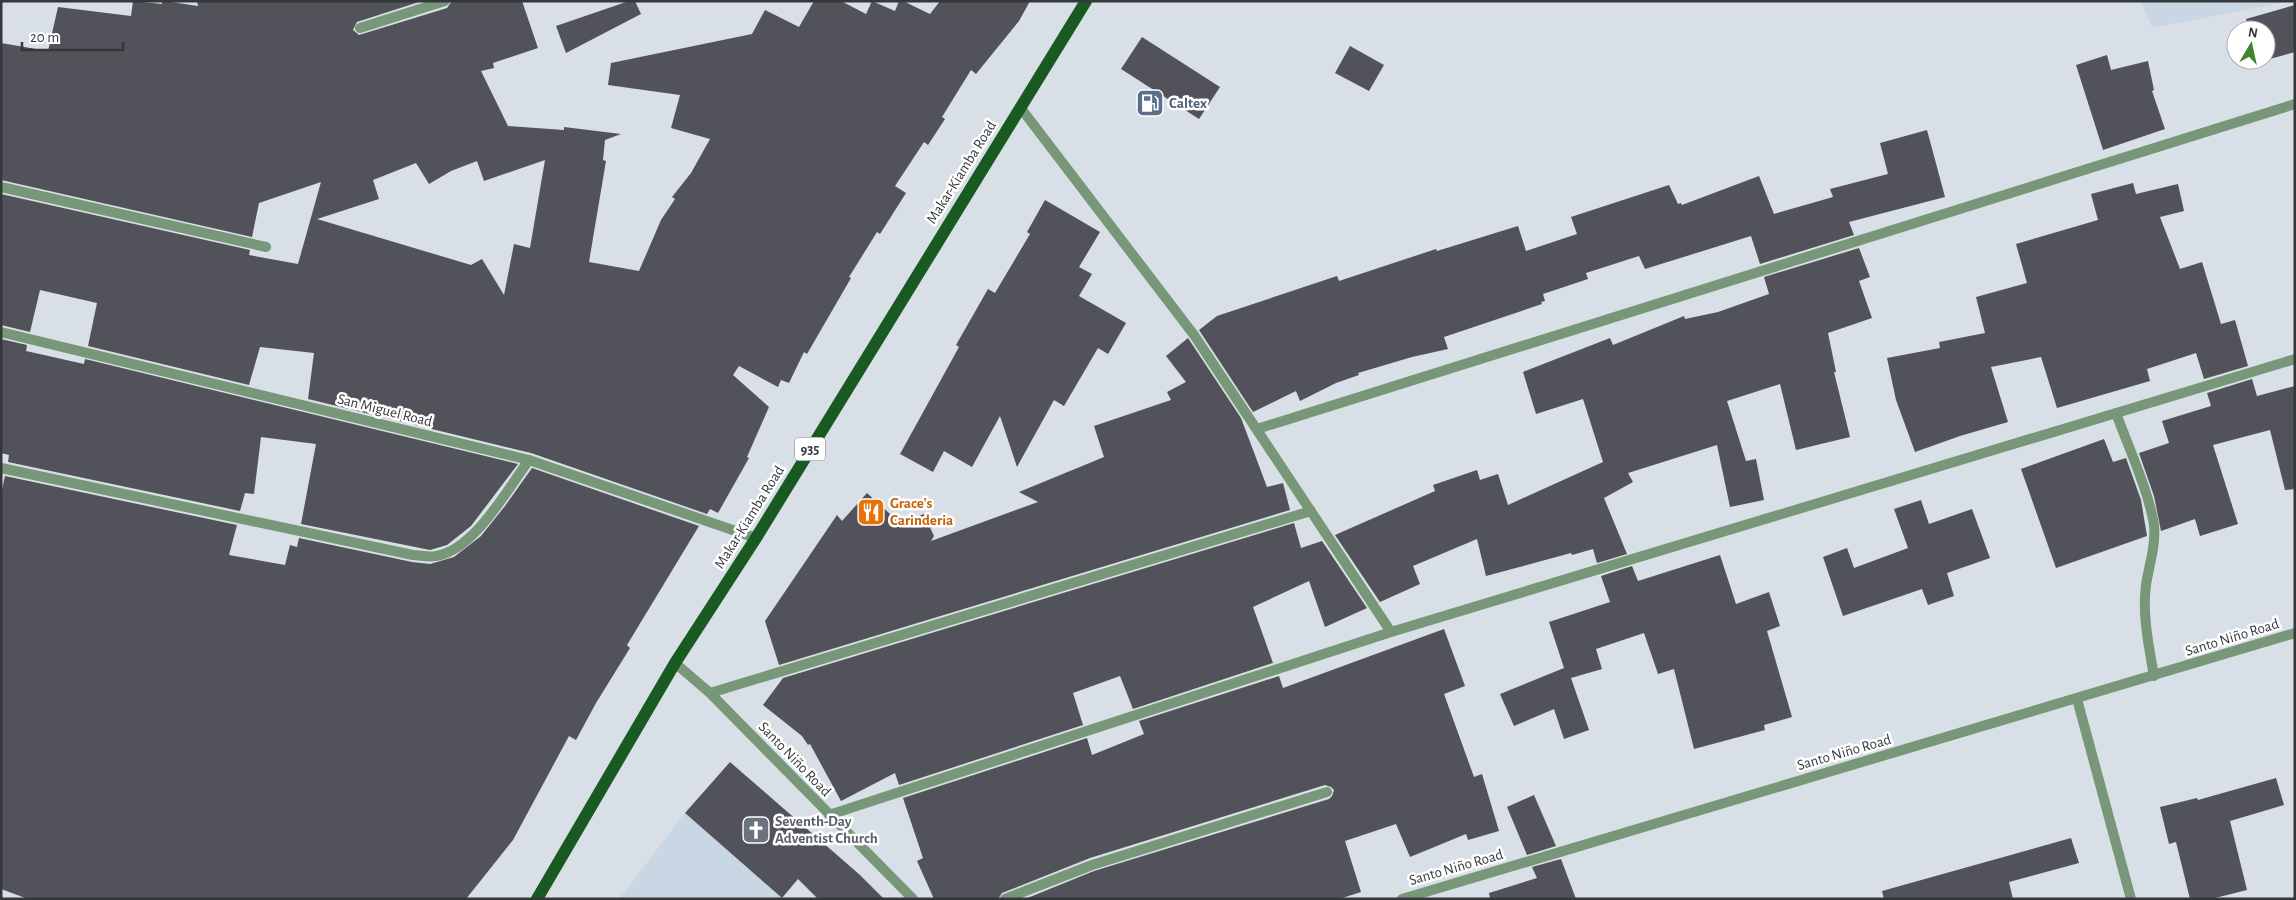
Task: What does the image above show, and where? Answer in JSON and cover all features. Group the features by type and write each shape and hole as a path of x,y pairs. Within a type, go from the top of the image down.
{"main road":[{"name":"Makar-Kiamba Road","path":"538,899 675,663 756,538 1086,1"}],"street":[{"path":"360,28 445,1"},
{"path":"1257,429 2295,104"},
{"path":"1020,107 1194,335 1391,632"},
{"path":"1,187 266,247"},
{"name":"San Miguel Road","path":"1,332 529,460 756,538"},
{"path":"829,815 1391,632 2295,359"},
{"path":"2116,413 2154,524 2155,543 2146,586 2145,603 2154,676"},
{"path":"1,468 413,555 436,557 460,548 473,536 529,460"},
{"path":"710,693 1311,511"},
{"name":"Santo Niño Road","path":"1402,899 2295,634"},
{"name":"Santo Niño Road","path":"675,663 710,693 913,899"},
{"path":"2077,699 2131,899"},
{"path":"1005,899 1092,865 1327,792"}],"shaded area":[{"path":"2141,1 2291,1 2152,28"},
{"path":"685,813 783,899 619,899"}],"building":[{"path":"133,1 162,4 162,1 165,1 198,6 197,1 422,1 357,22 353,30 359,35 447,8 452,1 522,1 538,48 493,63 494,68 481,71 508,126 564,130 564,127 621,134 605,140 603,160 606,161 589,262 639,271 661,220 675,199 672,197 691,173 710,139 671,128 680,95 608,85 611,63 752,34 765,10 799,27 814,1 841,1 866,14 872,1 895,11 899,1 903,1 930,14 940,1 1030,1 1019,21 976,74 971,70 942,117 945,119 928,145 924,142 895,186 906,193 880,234 877,232 849,277 851,278 807,354 804,352 789,383 781,380 778,387 739,366 733,375 769,407 747,457 749,458 718,513 710,509 707,514 531,453 308,399 314,353 260,347 249,385 88,346 97,303 40,290 30,332 1,325 1,194 250,250 249,255 298,264 321,182 259,203 252,237 1,180 1,43 48,51 58,7 131,16","holes":["545,160 530,248 514,244 504,295 482,259 471,265 317,219 379,199 373,180 416,163 429,184 451,171 477,161 484,181"]},
{"path":"629,1 635,1 641,14 566,53 556,26"},
{"path":"2295,5 2295,52 2276,57 2276,20 2246,19"},
{"path":"1142,37 1220,87 1199,119 1121,69"},
{"path":"1350,46 1384,65 1369,91 1335,73"},
{"path":"2107,55 2111,70 2148,61 2154,90 2152,91 2165,129 2103,150 2076,65"},
{"path":"1927,130 1945,197 1849,222 1854,235 1760,264 1751,236 1645,269 1639,256 1586,273 1588,279 1543,294 1545,301 1541,302 1542,304 1444,337 1448,349 1412,357 1358,373 1359,375 1336,383 1300,401 1296,391 1253,412 1199,330 1217,316 1337,276 1339,281 1436,249 1437,251 1518,226 1526,251 1577,234 1571,217 1669,185 1678,204 1681,203 1682,205 1759,176 1774,214 1833,197 1830,189 1888,174 1880,143"},
{"path":"2133,183 2136,194 2178,184 2184,211 2160,217 2180,269 2202,262 2221,324 2235,320 2248,366 2204,379 2196,353 2147,369 2150,381 2057,408 2041,357 1991,367 2008,422 1915,452 1896,400 1887,358 1940,348 1939,342 1985,333 1976,297 2027,283 2016,244 2098,220 2091,194"},
{"path":"1045,200 1100,232 1079,267 1092,274 1079,296 1126,323 1108,354 1098,348 1064,406 1054,400 1017,467 1000,416 972,467 944,451 933,472 900,454 959,347 956,345 988,289 995,293 1030,234 1027,232"},
{"path":"1859,248 1870,277 1859,281 1872,318 1828,333 1836,372 1834,372 1850,437 1796,450 1780,384 1727,401 1746,461 1756,459 1764,500 1730,507 1717,445 1628,473 1633,482 1604,498 1627,554 1597,563 1593,549 1572,555 1571,553 1486,576 1477,539 1413,566 1420,584 1380,602 1335,535 1435,491 1433,485 1477,470 1480,480 1498,474 1508,505 1603,462 1583,399 1536,414 1523,372 1610,338 1613,345 1684,316 1685,319 1718,312 1769,294 1764,277"},
{"path":"1188,338 1241,418 1267,487 1283,483 1290,510 779,665 765,621 837,515 842,521 867,493 900,523 924,514 934,536 931,541 1038,502 1019,492 1104,457 1094,426 1171,400 1167,392 1186,382 1166,356"},
{"path":"1,339 27,345 26,351 84,364 85,359 518,464 471,526 447,545 430,550 301,524 316,444 261,437 254,494 245,493 240,511 8,462 9,455 1,453"},
{"path":"2252,379 2257,396 2295,386 2295,489 2285,490 2270,430 2213,445 2238,524 2200,536 2195,519 2161,531 2154,496 2139,453 2169,443 2162,421 2211,406 2207,393"},
{"path":"2104,439 2113,462 2126,458 2141,500 2147,536 2056,568 2021,469"},
{"path":"532,468 699,526 627,645 630,648 576,740 569,736 513,840 466,899 28,899 1,889 1,494 5,476 237,525 229,555 285,565 290,545 297,547 299,538 412,562 430,564 454,557 481,536"},
{"path":"1921,500 1929,524 1972,509 1990,558 1947,573 1954,596 1928,605 1922,589 1843,616 1823,557 1847,548 1854,568 1908,548 1894,509"},
{"path":"1294,523 1301,548 1322,541 1367,608 1325,627 1309,581 1253,607 1273,663 1133,709 1120,676 1073,693 1083,725 899,785 895,773 841,801 810,744 808,745 802,736 763,705 783,678"},
{"path":"1720,555 1736,604 1769,592 1780,626 1767,631 1792,717 1764,725 1765,730 1694,749 1674,669 1658,674 1644,633 1596,649 1602,669 1571,678 1589,730 1564,739 1554,709 1514,726 1500,694 1564,668 1549,622 1610,602 1601,576 1632,566 1638,581"},
{"path":"1444,629 1465,686 1444,694 1474,777 1482,774 1499,831 1468,840 1466,834 1410,857 1396,824 1345,841 1361,892 1339,899 1025,899 1094,871 1329,799 1334,790 1325,785 1090,858 1002,893 998,899 934,899 917,861 923,858 903,798 1087,738 1092,755 1144,734 1139,721 1279,676 1283,688"},
{"name":"Seventh-Day Adventist Church","path":"730,762 860,875 884,899 818,899 798,879 782,898 685,813"},
{"path":"2276,778 2284,805 2230,821 2247,890 2211,899 2190,899 2176,842 2169,844 2160,807 2197,798 2198,800"},
{"path":"1534,795 1556,846 1527,855 1507,807"},
{"path":"2071,838 2079,863 2009,882 2013,899 1884,899 1882,891"},
{"path":"1561,859 1576,899 1490,899 1489,893 1537,878 1532,867"}],"place":[{"name":"Caltex","path":"1150,103"},
{"name":"Grace's Carinderia","path":"871,512"},
{"name":"Seventh-Day Adventist Church","path":"756,830"}]}
